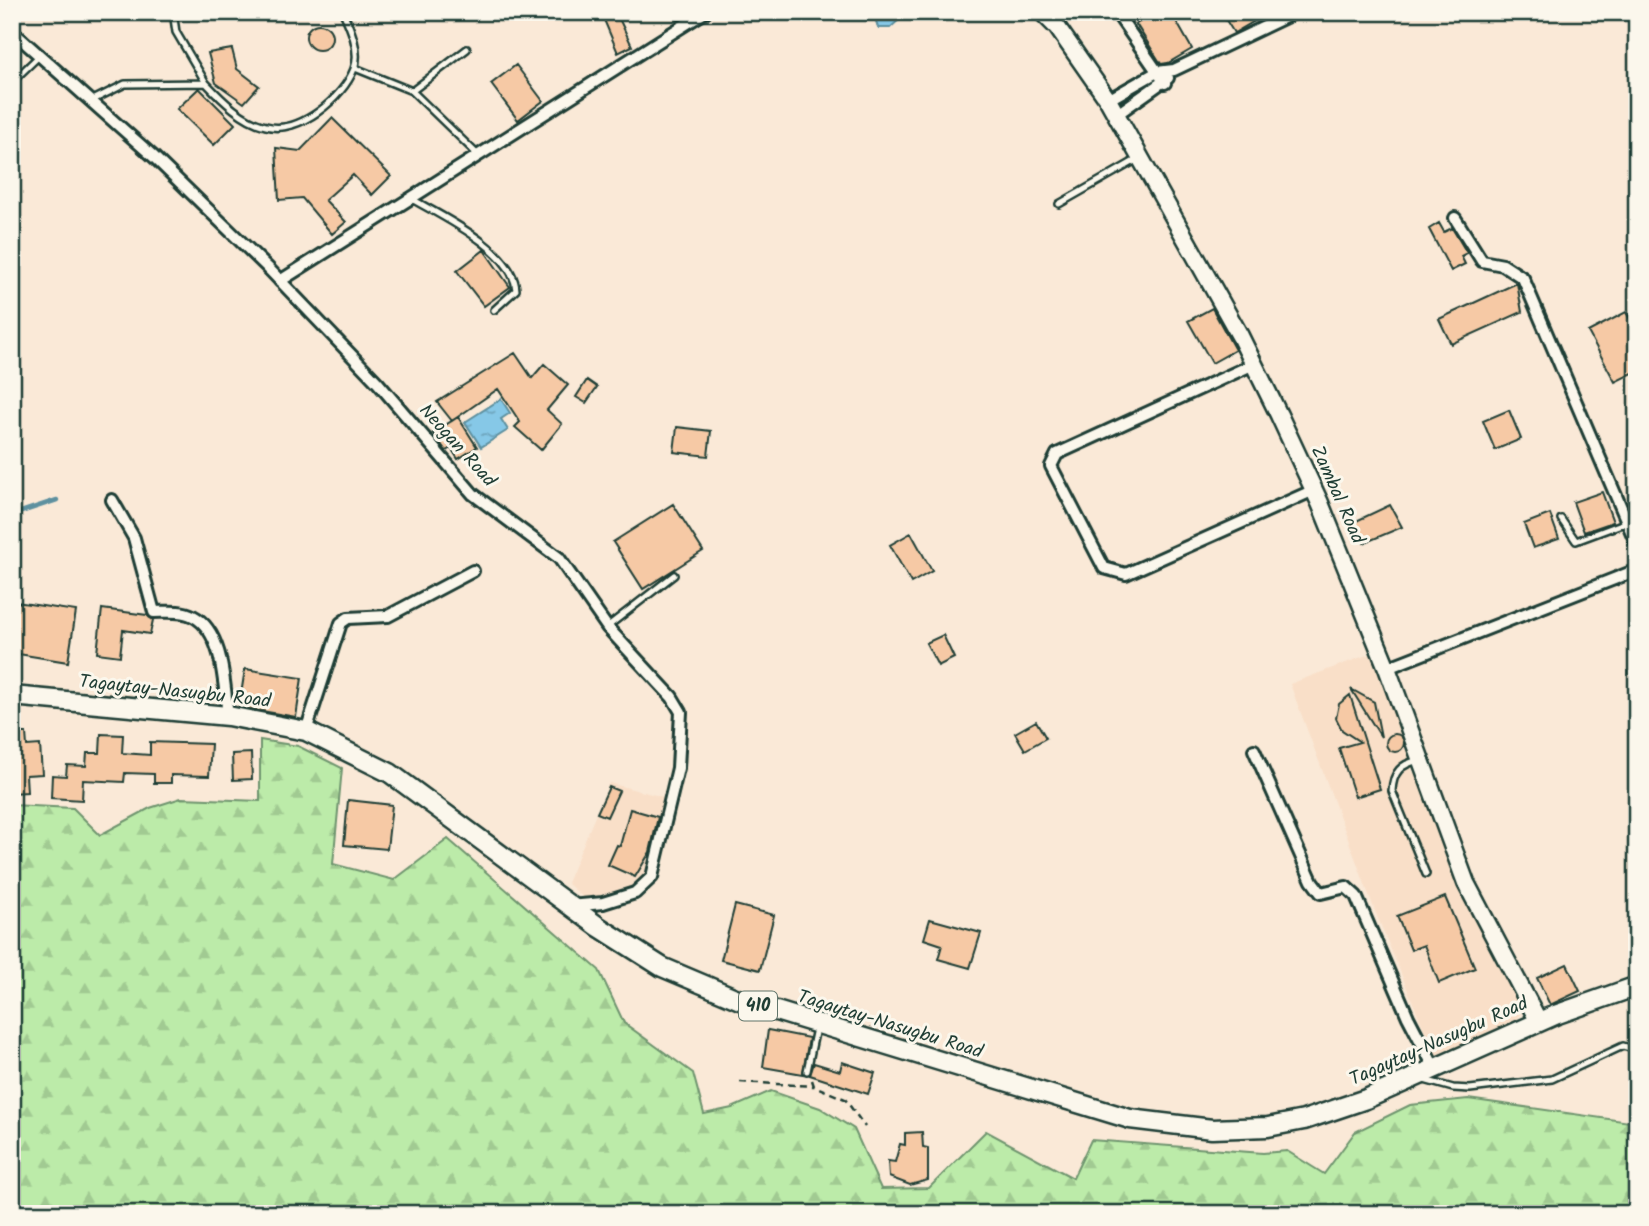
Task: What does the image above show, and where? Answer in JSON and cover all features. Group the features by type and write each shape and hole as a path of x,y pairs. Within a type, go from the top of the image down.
{"main road":[{"name":"Tagaytay-Nasugbu Road","path":"12,696 228,716 306,732 390,773 570,905 662,967 740,1000 816,1025 1130,1119 1194,1128 1268,1127 1304,1120 1366,1099 1539,1022 1637,986"}],"street":[{"path":"281,281 705,12"},
{"name":"Zambal Road","path":"1042,12 1057,27 1108,100 1254,364 1314,490 1387,668 1466,883 1539,1022"},
{"path":"1116,12 1165,83"},
{"path":"1108,100 1157,72 1174,69 1296,12"},
{"name":"Neogan Road","path":"12,31 154,157 281,281 377,383 473,494 559,558 607,627 672,697 681,712 678,768 652,877 635,893 603,903 570,905"},
{"path":"1116,115 1165,83 1174,69"},
{"path":"1455,218 1482,261 1503,265 1523,278 1637,545"},
{"path":"1254,364 1057,454 1051,466 1104,568 1126,574 1314,490"},
{"path":"112,500 134,538 154,612 192,615 202,624 220,652 228,716"},
{"path":"1387,668 1637,570"},
{"path":"306,732 341,623 348,618 388,616 473,571"},
{"path":"1254,750 1312,881 1321,893 1346,887 1356,896 1408,1017 1434,1068"}],"lane":[{"path":"173,12 176,32 206,83 226,104 267,127 303,124 331,101 355,68 353,33 343,12"},
{"path":"412,91 467,49"},
{"path":"12,82 39,56"},
{"path":"355,68 412,91 478,155"},
{"path":"91,101 125,84 206,83"},
{"path":"1059,204 1139,159"},
{"path":"410,198 478,239 513,275 516,290 494,310"},
{"path":"1561,519 1576,541 1627,522"},
{"path":"607,627 674,575"},
{"path":"1422,760 1401,767 1393,779 1392,791 1426,874"},
{"path":"807,1071 816,1025"},
{"path":"1414,1077 1453,1088 1552,1079 1623,1046 1637,1050"}],"path":[{"path":"807,1071 814,1086"},
{"path":"740,1082 814,1086 845,1099 865,1126"}],"shaded area":[{"path":"1375,652 1411,752 1409,758 1413,772 1420,776 1458,880 1522,1009 1515,1024 1436,1058 1375,911 1290,684"},
{"path":"609,783 667,798 654,853 644,878 633,887 585,899 567,883"}],"green space":[{"path":"260,740 298,746 342,768 333,864 394,880 448,839 599,970 624,1023 693,1073 704,1114 732,1108 771,1091 820,1108 854,1129 881,1189 929,1188 986,1131 1073,1178 1091,1140 1263,1153 1287,1151 1324,1174 1355,1132 1410,1105 1468,1099 1637,1123 1637,1214 12,1214 12,805 73,808 100,835 150,808 181,798 260,801"}],"water":[{"path":"889,12 899,12 901,18 890,28 878,28 876,21"},
{"path":"501,399 510,413 501,419 508,430 481,447 465,422"}],"building":[{"path":"616,12 632,46 618,53 602,15"},
{"path":"1157,12 1171,12 1192,49 1168,63 1161,64 1136,24"},
{"path":"1221,12 1270,12 1234,33"},
{"path":"319,24 328,28 332,37 328,46 319,50 310,46 306,37 310,28"},
{"path":"232,49 237,69 259,86 244,103 216,83 208,53"},
{"path":"516,65 543,101 518,120 491,84"},
{"path":"199,88 235,124 214,145 177,109"},
{"path":"332,118 391,176 372,195 353,175 325,200 346,222 332,234 302,198 279,200 276,148 300,151"},
{"path":"1439,223 1444,232 1452,228 1467,253 1461,256 1465,264 1451,271 1429,229"},
{"path":"484,250 510,287 484,306 457,271"},
{"path":"1517,283 1522,312 1451,344 1439,319"},
{"path":"1212,308 1235,350 1212,363 1188,321"},
{"path":"1626,312 1637,332 1637,371 1615,382 1588,332"},
{"path":"515,353 532,378 544,364 568,385 547,410 562,424 541,450 515,427 520,422 498,389 452,421 437,402"},
{"path":"587,380 597,387 586,403 576,397"},
{"path":"1509,410 1521,439 1495,450 1483,421"},
{"path":"458,417 477,447 458,459 451,448 446,451 433,433"},
{"path":"677,427 711,431 708,456 674,452"},
{"path":"1602,492 1613,522 1584,532 1573,502"},
{"path":"673,504 703,551 643,589 613,542"},
{"path":"1390,505 1402,527 1364,543 1354,522"},
{"path":"1550,514 1559,539 1533,548 1524,524"},
{"path":"911,533 932,571 911,583 890,545"},
{"path":"16,602 76,611 68,662 12,653"},
{"path":"102,609 147,615 153,620 150,634 123,630 120,656 97,653"},
{"path":"943,635 954,658 938,666 926,643"},
{"path":"245,669 302,678 296,717 239,707"},
{"path":"1351,689 1374,702 1381,737"},
{"path":"1350,695 1380,789 1355,797 1339,748 1360,742 1342,730 1336,718 1339,704"},
{"path":"1036,721 1046,738 1025,750 1015,733"},
{"path":"15,733 26,733 27,746 40,745 42,774 26,775 27,792 12,793"},
{"path":"101,734 123,735 122,753 150,755 150,742 211,744 209,776 171,775 171,783 154,783 154,774 125,773 124,782 83,780 82,800 51,798 52,775 66,776 67,765 86,766 87,753 100,753"},
{"path":"1391,734 1399,734 1404,743 1402,750 1391,752 1386,747 1386,739"},
{"path":"251,753 252,779 233,780 232,754"},
{"path":"609,787 619,791 607,817 597,813"},
{"path":"348,800 392,805 387,849 344,845"},
{"path":"630,809 658,817 650,852 635,877 608,865 617,845 620,846"},
{"path":"1445,897 1475,968 1439,983 1424,945 1411,950 1397,916"},
{"path":"735,905 774,915 760,970 721,960"},
{"path":"930,919 981,933 970,968 938,959 942,945 924,939"},
{"path":"1567,964 1580,991 1550,1005 1537,978"},
{"path":"768,1030 809,1038 803,1074 763,1067"},
{"path":"842,1062 875,1073 868,1094 810,1075 814,1063 840,1071"},
{"path":"922,1132 923,1147 928,1148 928,1180 910,1185 889,1177 888,1161 895,1162 900,1144 905,1145 905,1133"}],"waterway":[{"path":"12,515 57,500"}]}
